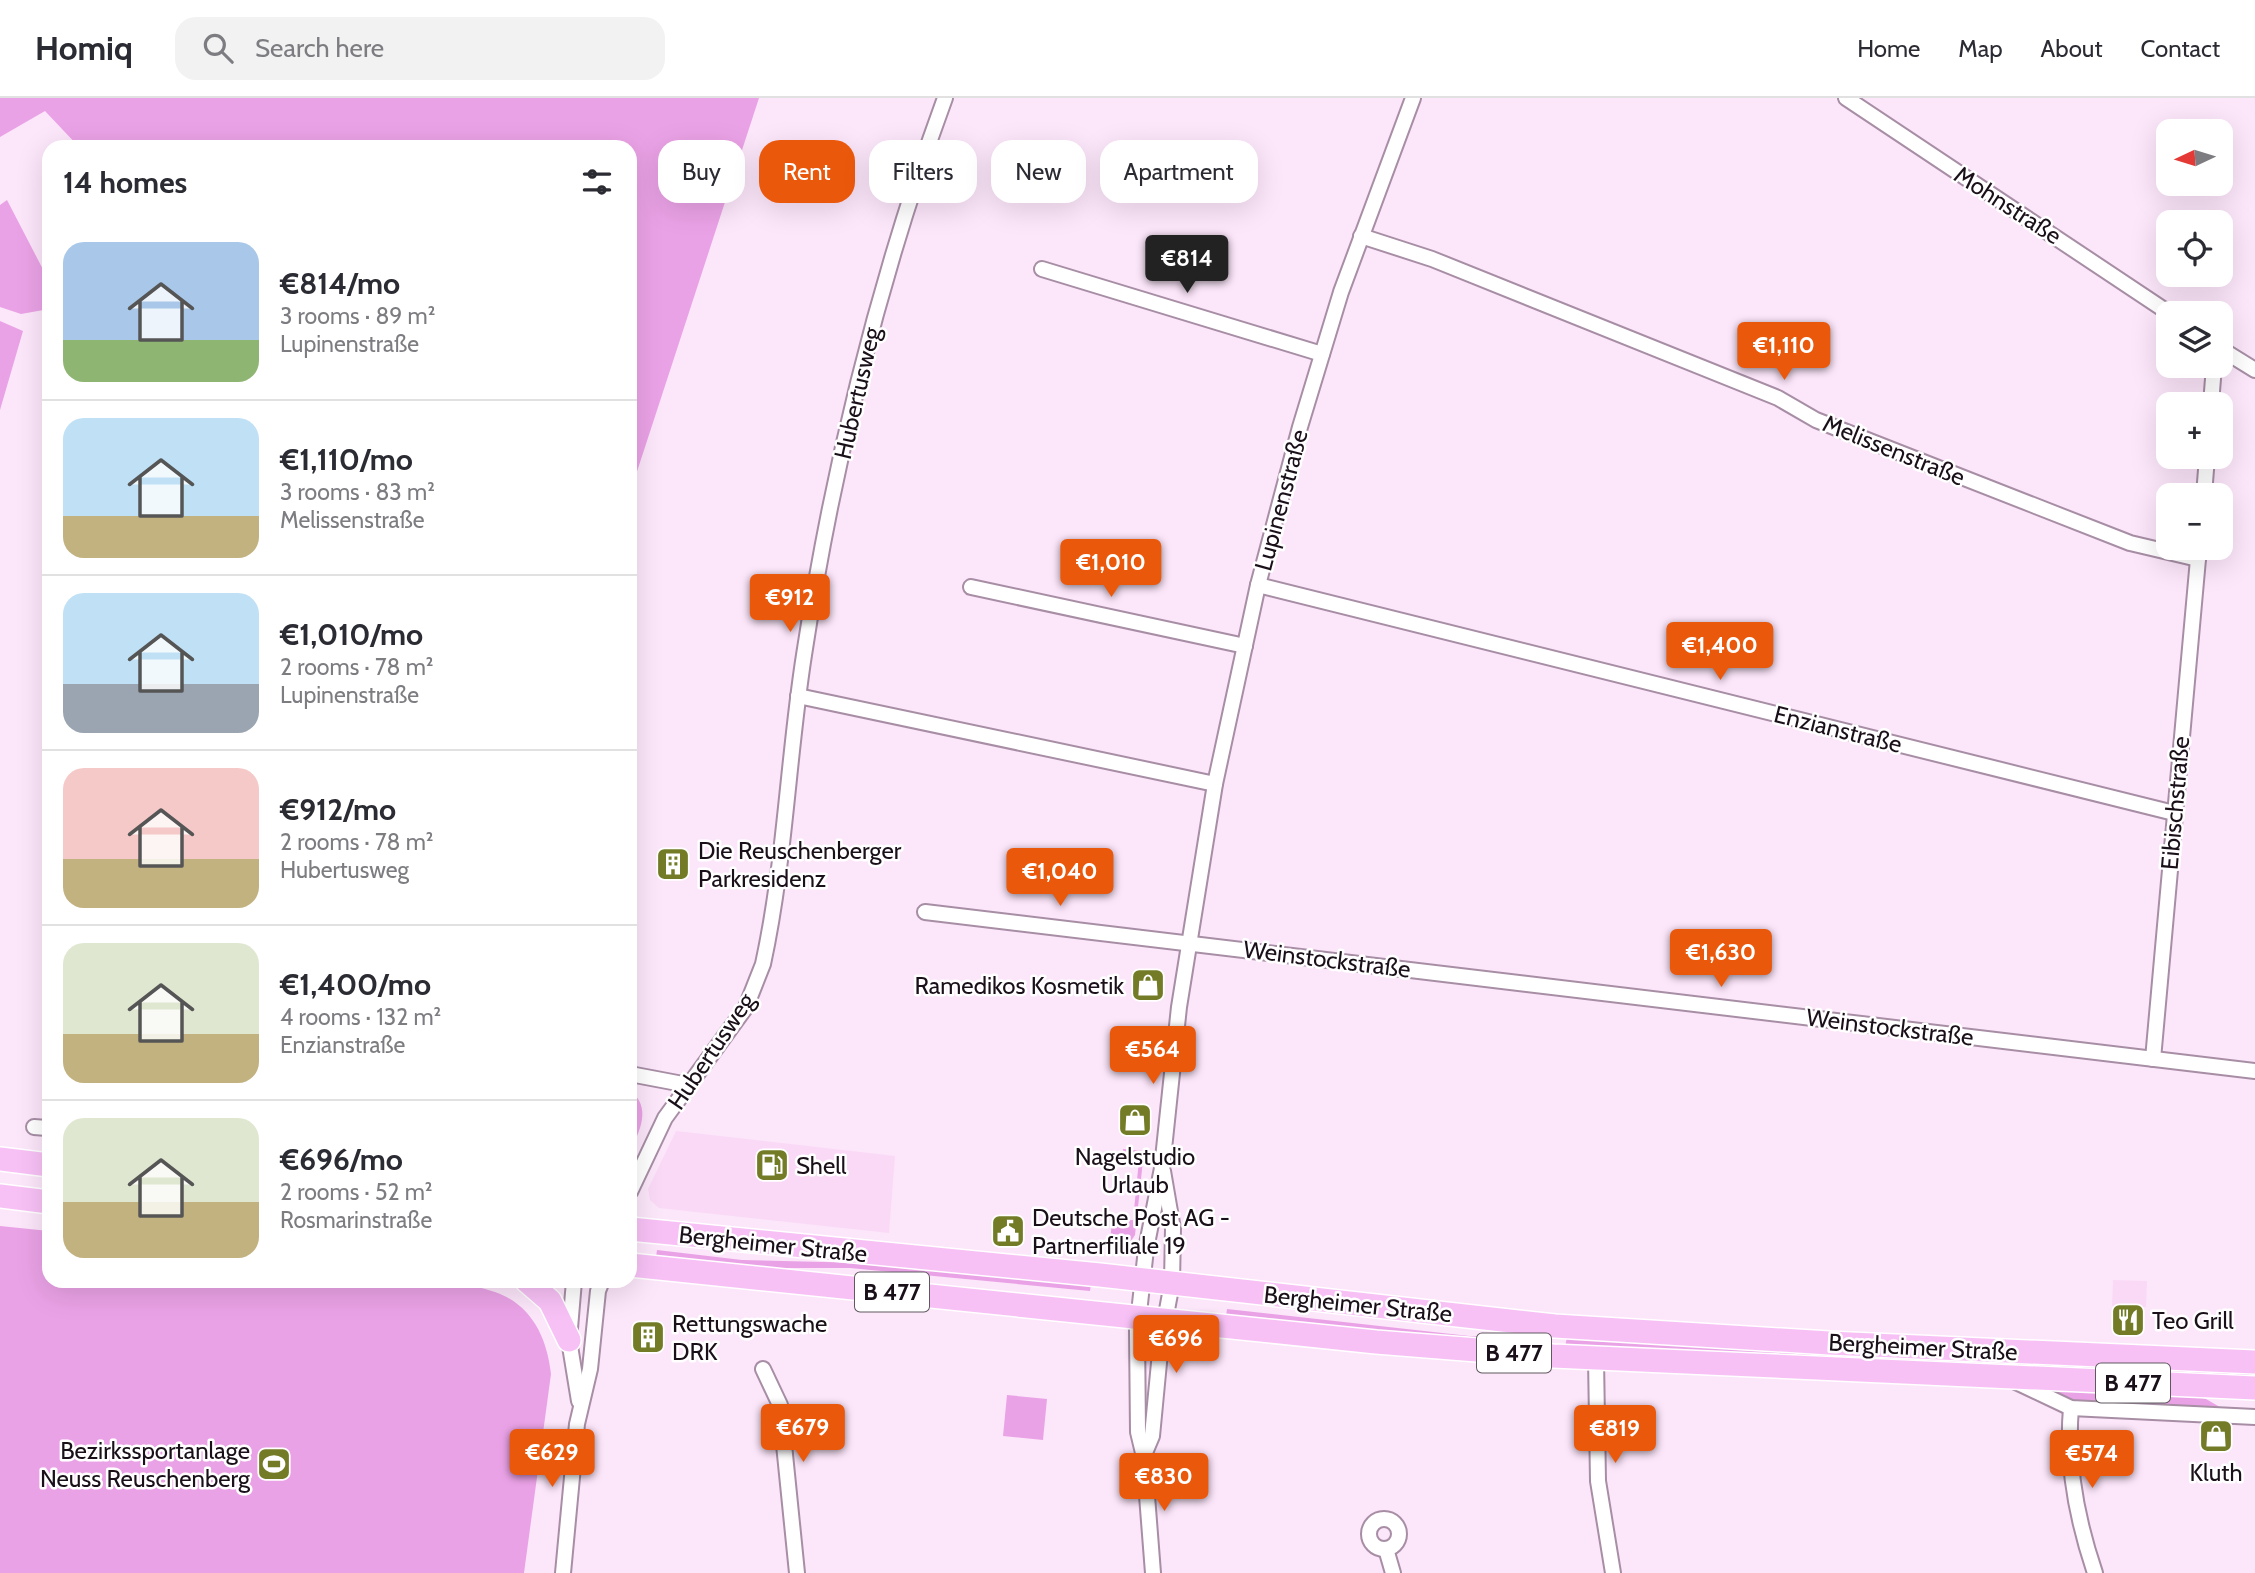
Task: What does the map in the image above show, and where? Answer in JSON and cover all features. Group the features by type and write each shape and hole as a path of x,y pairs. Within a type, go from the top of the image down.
{"main road":[{"path":"0,1159 42,1164"},
{"path":"0,1196 42,1201"},
{"name":"Bergheimer Straße","path":"637,1230 1629,1331 2255,1362"},
{"name":"Bergheimer Straße","path":"637,1266 1376,1342 1596,1359 2255,1388"},
{"path":"535,1288 550,1301 569,1340"}],"street":[{"name":"Hubertusweg","path":"637,1176 660,1127 737,1021 756,986 763,964 798,696 821,559 864,359 887,269 945,98"},
{"name":"Lupinenstraße","path":"1153,1573 1144,1457 1138,1432 1140,1316 1154,1201 1162,1168 1179,1007 1215,784 1258,585 1322,355 1361,236 1413,98"},
{"name":"Mohnstraße","path":"1846,98 2156,304"},
{"name":"Melissenstraße","path":"1361,236 1445,264 1778,398 1816,420 2130,543 2156,547"},
{"path":"1042,269 1322,355"},
{"path":"2233,356 2255,370"},
{"name":"Eibischstraße","path":"2152,1059 2198,560"},
{"name":"Enzianstraße","path":"1258,585 2174,813"},
{"path":"971,587 1244,646"},
{"path":"798,696 1215,784"},
{"path":"925,912 1191,942"},
{"name":"Weinstockstraße","path":"1191,942 2255,1071"},
{"path":"637,1075 688,1085"},
{"name":"Lupinenstraße","path":"1144,1457 1152,1436 1172,1283 1172,1229 1162,1168"},
{"path":"573,1288 569,1340 580,1408"},
{"path":"563,1573 564,1539 580,1408 590,1369 599,1288"},
{"path":"1596,1359 1598,1481 1613,1573"},
{"path":"763,1369 780,1405 797,1573"},
{"name":"Bergheimer Straße","path":"2010,1378 2071,1408 2255,1417"},
{"path":"2071,1408 2070,1459 2076,1500 2095,1573"},
{"path":"1386,1549 1393,1573"}],"shaded area":[{"path":"0,98 759,98 745,141 658,140 658,203 725,203 637,472 637,140 72,140 45,111 0,137"},
{"path":"7,200 42,268 42,310 21,314 0,307 0,205"},
{"path":"0,321 23,331 0,410"},
{"path":"637,1097 642,1112 637,1134"},
{"path":"676,1131 895,1156 889,1233 659,1208 650,1200 648,1189"},
{"path":"1123,1149 1144,1151 1135,1235 1131,1241 1110,1242 1112,1221 1133,1220 1139,1160 1122,1158"},
{"name":"Bezirkssportanlage Neuss Reuschenberg","path":"0,1226 42,1230 42,1288 482,1288 519,1305 528,1314 541,1336 551,1374 524,1573 0,1573"},
{"path":"657,1250 742,1260 866,1263 1091,1284 1090,1291 850,1268 773,1268 656,1257"},
{"path":"2113,1280 2147,1281 2146,1307 2112,1306"},
{"path":"1227,1309 1469,1336 1545,1336 1544,1345 1226,1316"},
{"path":"1567,1337 2005,1360 2005,1368 1565,1347"},
{"path":"2018,1361 2255,1372 2255,1378 2018,1369"},
{"path":"2056,1390 2188,1394 2206,1399 2225,1410 2086,1404 2060,1396"},
{"path":"1007,1395 1047,1399 1043,1440 1003,1436"}],"place":[{"name":"Die Reuschenberger Parkresidenz","path":"673,864"},
{"name":"Ramedikos Kosmetik","path":"1148,985"},
{"name":"Nagelstudio Urlaub","path":"1135,1120"},
{"name":"Shell","path":"772,1165"},
{"name":"Deutsche Post AG - Partnerfiliale 19","path":"1008,1231"},
{"name":"Teo Grill","path":"2128,1320"},
{"name":"Rettungswache DRK","path":"648,1337"},
{"name":"Kluth","path":"2216,1436"},
{"name":"Bezirkssportanlage Neuss Reuschenberg","path":"274,1464"}]}
